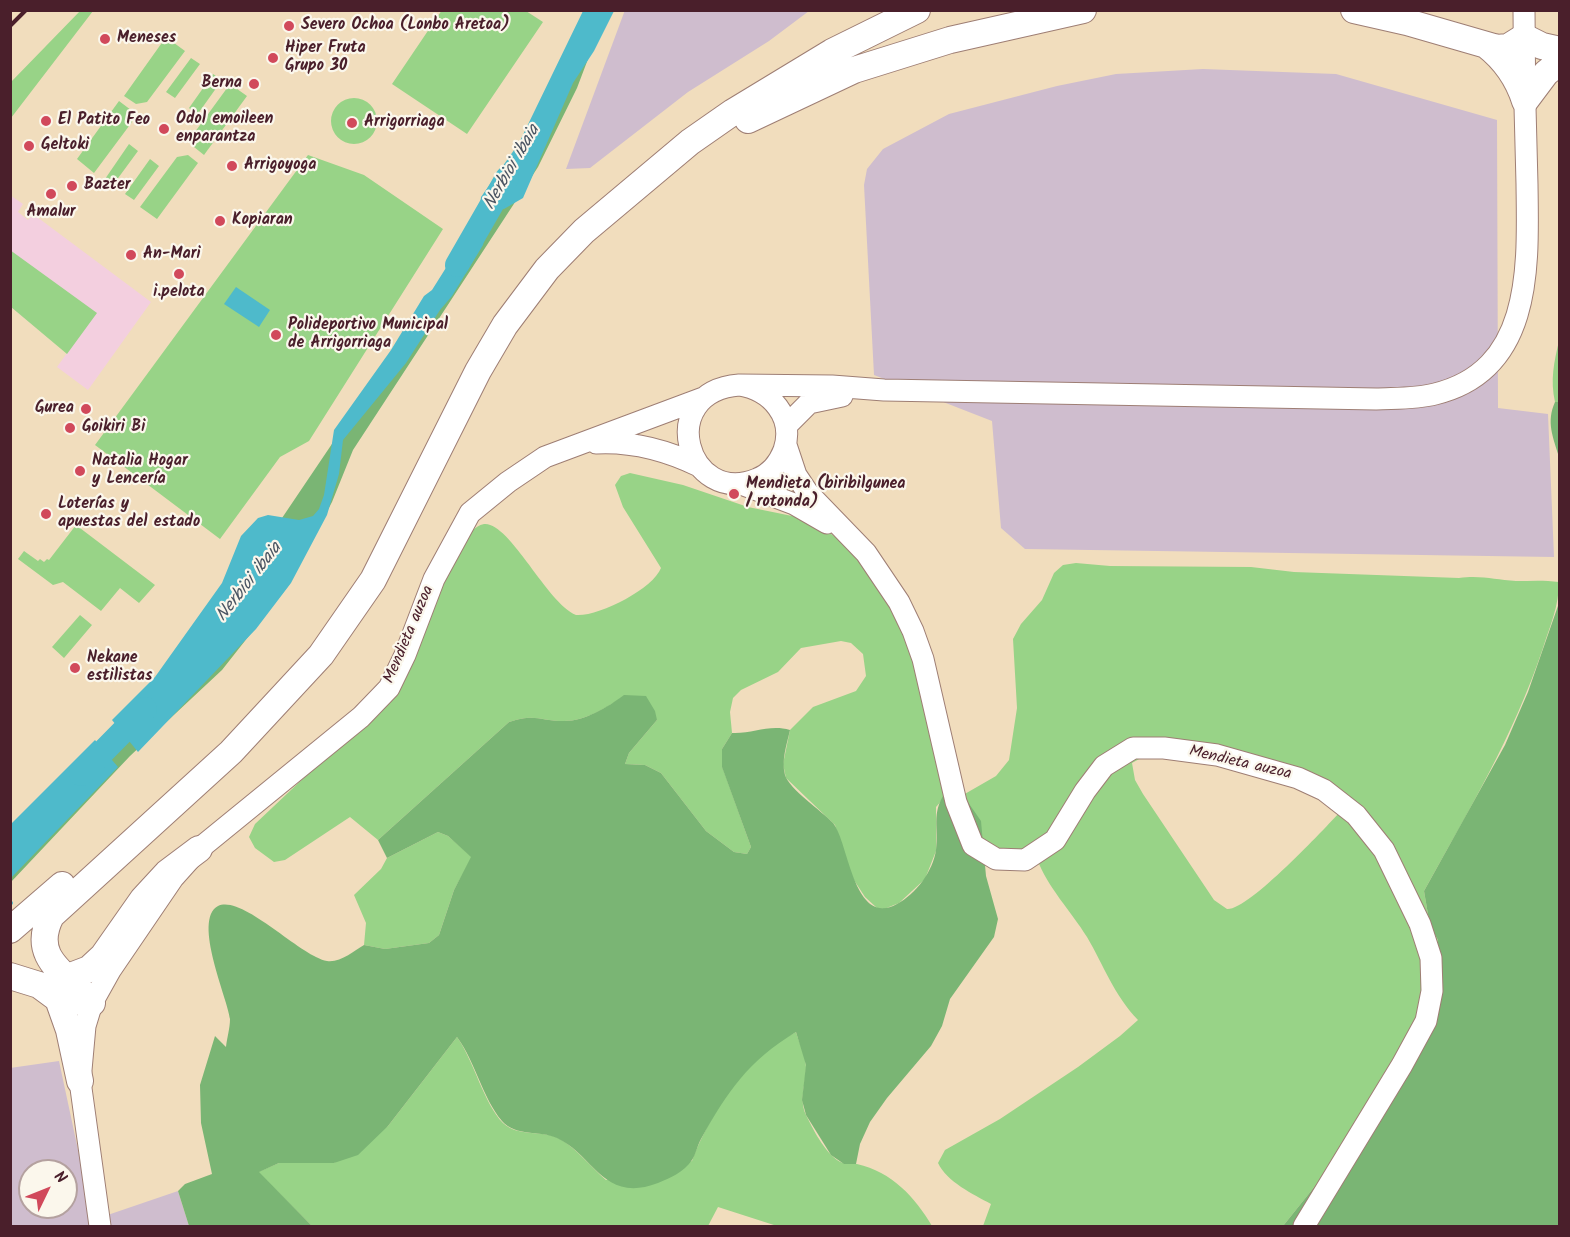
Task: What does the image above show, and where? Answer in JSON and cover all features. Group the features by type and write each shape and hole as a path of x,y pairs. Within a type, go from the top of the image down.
{"main road":[{"path":"80,1081 63,988 43,947 43,931 51,916 212,771 296,683 341,628 373,580 450,423 505,325 547,269 584,231 634,187 733,112 832,52 917,10"},
{"path":"634,187 742,123 854,70 950,40 1083,10"},
{"path":"1354,10 1407,22 1486,45 1508,47 1524,37 1542,46 1560,50"},
{"path":"1486,45 1506,64 1521,89 1525,101"},
{"path":"1525,101 1546,73 1560,62"},
{"path":"10,930 296,683"},
{"path":"63,988 103,956 143,899 167,873 199,849"},
{"path":"10,976 39,985 63,988 92,1003"}],"street":[{"path":"583,444 703,398 720,388 739,385 832,386 884,390 1376,399 1419,397 1452,388 1471,378 1498,353 1513,329 1523,299 1527,222 1524,10"},
{"path":"739,385 751,386 770,397 777,406 786,436"},
{"path":"741,484 761,478 777,464 786,436 809,403 884,390"},
{"path":"699,466 692,455 687,431 690,418 703,398"},
{"name":"Mendieta auzoa","path":"786,436 796,475 808,493 866,553 899,602 913,631 923,659 956,802 973,845 996,859 1025,860 1055,840 1084,791 1104,766 1133,748 1164,748 1217,755 1298,778 1324,790 1356,815 1383,850 1420,924 1431,958 1432,991 1426,1021 1304,1227"},
{"path":"583,444 607,442 643,446 677,456 699,466 718,480 741,484 768,493 820,518 866,553"},
{"name":"Mendieta auzoa","path":"100,1227 80,1081 86,1026 92,1003 136,930 162,898 173,878 199,849 361,717 389,688 405,655 434,579 470,513 508,482 545,457 583,444"}],"shaded area":[{"path":"625,10 809,11 769,41 688,92 590,168 566,169"},
{"path":"1203,69 1336,74 1497,120 1498,408 1548,414 1554,557 1025,549 1001,528 992,421 874,375 864,185 867,169 883,149 949,114 1057,86 1116,74"},
{"path":"10,195 23,204 18,212 28,220 33,214 151,302 88,390 57,367 67,353 11,307"},
{"path":"59,1061 93,1220 178,1191 189,1226 11,1226 10,1068"}],"green space":[{"path":"442,10 526,11 543,22 467,134 392,84"},
{"path":"80,11 93,11 11,118 11,82"},
{"path":"599,30 577,88 538,167 353,450 332,502 289,585 222,670 130,756 11,882 11,845 164,693 514,174"},
{"path":"166,37 185,51 147,102 136,104 124,96"},
{"path":"191,58 200,64 175,98 166,92"},
{"path":"213,74 222,80 197,115 189,108"},
{"path":"230,84 247,96 204,155 194,147 192,136"},
{"path":"354,98 370,105 377,121 370,137 354,144 338,137 331,121 338,105"},
{"path":"119,101 131,110 132,122 94,173 77,159"},
{"path":"129,144 138,151 113,185 105,179"},
{"path":"188,155 198,163 157,219 140,207 177,157"},
{"name":"Polideportivo Municipal de Arrigorriaga","path":"308,155 364,175 443,229 309,441 280,457 220,539 95,445"},
{"path":"150,159 159,166 134,200 125,194"},
{"path":"10,250 97,313 67,354 11,307"},
{"path":"1559,341 1559,402 1555,402 1553,379"},
{"path":"1555,402 1559,402 1559,457 1551,423"},
{"path":"630,473 683,485 748,507 802,518 817,524 848,546 909,627 951,790 936,807 936,851 925,879 899,903 884,909 877,908 865,897 852,877 835,825 786,778 783,764 790,730 813,707 856,691 866,676 863,654 851,643 841,641 801,648 778,672 741,690 733,698 730,712 732,733 722,749 722,766 751,847 747,854 734,852 706,831 661,773 645,765 625,764 629,753 657,720 624,696 604,709 580,719 556,721 532,718 509,722 378,840 350,817 285,860 274,862 255,848 249,837 255,824 364,721 417,633 472,531 480,525 494,527 505,535 553,595 565,608 576,615 610,607 636,593 656,576 661,568 623,507 615,485 621,476"},
{"path":"76,525 155,585 139,603 120,588 101,611 63,582 53,585 18,559 24,551 38,561 40,559 44,562 49,560"},
{"path":"1076,563 1110,566 1251,567 1294,572 1475,577 1559,582 1551,624 1518,712 1474,802 1424,891 1430,926 1438,940 1431,993 1335,1161 1283,1226 983,1226 991,1204 954,1182 938,1163 945,1150 1000,1119 1078,1067 1138,1020 1116,990 1087,937 1053,890 1037,859 985,859 963,795 996,776 1009,760 1017,708 1013,639 1021,624 1042,600 1054,573 1063,565","holes":["1141,758 1178,758 1272,776 1334,803 1341,811 1268,884 1237,906 1227,909 1214,900 1135,780 1132,763"]},
{"path":"1559,603 1559,1226 1283,1226 1335,1161 1422,1019 1438,940 1430,926 1424,891 1505,745 1528,692"},
{"path":"80,615 92,625 64,658 52,647"},
{"path":"624,695 646,696 655,711 657,720 629,753 625,764 645,765 661,773 706,831 734,852 747,854 751,847 722,767 722,749 732,733 775,728 790,730 784,758 785,775 788,781 833,823 862,894 871,904 882,908 904,900 927,874 936,850 938,808 945,793 963,795 981,821 986,876 998,919 994,937 950,999 942,1026 931,1046 870,1122 860,1144 856,1164 844,1164 831,1155 806,1115 802,1100 806,1065 796,1032 765,1054 741,1078 720,1106 693,1158 685,1168 663,1181 639,1188 624,1187 612,1182 601,1175 570,1146 557,1138 508,1126 495,1112 457,1037 388,1126 358,1155 334,1163 279,1163 259,1172 312,1226 189,1226 178,1191 185,1184 212,1174 201,1123 200,1085 215,1036 226,1047 230,1022 210,943 211,914 218,906 228,905 241,909 302,949 327,961 342,958 364,945 385,949 429,943 439,935 454,890 471,857 448,836 438,832 387,858 378,840 509,722 532,718 556,721 580,719 604,708"},
{"path":"438,832 448,836 472,857 454,890 439,935 429,943 385,949 364,945 366,923 354,895 381,869 387,858"},
{"path":"796,1032 806,1063 804,1111 822,1143 837,1160 870,1168 892,1179 918,1205 932,1226 777,1226 718,1207 708,1226 312,1226 258,1172 279,1163 334,1163 388,1126 457,1037 490,1105 503,1123 516,1130 546,1134 560,1139 606,1180 692,1161 705,1131 723,1100 745,1071 771,1046"}],"water":[{"path":"583,11 614,11 594,51 573,83 523,198 504,209 480,206 481,197 519,143"},
{"path":"466,236 484,239 483,245 452,296 440,310 406,363 343,440 339,474 327,515 291,583 256,629 138,752 112,720 155,677 222,583 241,536 258,518 268,515 299,520 313,516 319,509 324,495 334,430 391,350 424,296 432,290"},
{"path":"236,287 270,310 259,327 224,304"},
{"path":"95,740 118,767 11,878 11,824"}],"waterway":[{"name":"Nerbioi ibaia","path":"457,265 507,178"},
{"name":"Nerbioi ibaia","path":"81,774 145,709"}],"railway":[{"path":"10,26 26,10"}],"place":[{"name":"Severo Ochoa (Lonbo Aretoa)","path":"289,26"},
{"name":"Meneses","path":"105,39"},
{"name":"Hiper Fruta Grupo 30","path":"273,58"},
{"name":"Berna","path":"254,84"},
{"name":"El Patito Feo","path":"46,121"},
{"name":"Arrigorriaga","path":"352,123"},
{"name":"Odol emoileen enparantza","path":"164,129"},
{"name":"Geltoki","path":"29,146"},
{"name":"Arrigoyoga","path":"232,166"},
{"name":"Bazter","path":"72,186"},
{"name":"Amalur","path":"51,194"},
{"name":"Kopiaran","path":"220,221"},
{"name":"An-Mari","path":"131,255"},
{"name":"i.pelota","path":"179,274"},
{"name":"Polideportivo Municipal de Arrigorriaga","path":"276,335"},
{"name":"Gurea","path":"86,409"},
{"name":"Goikiri Bi","path":"70,428"},
{"name":"Natalia Hogar y Lencería","path":"80,471"},
{"name":"Mendieta (biribilgunea / rotonda)","path":"734,494"},
{"name":"Loterías y apuestas del estado","path":"46,514"},
{"name":"Nekane estilistas","path":"75,668"}]}
